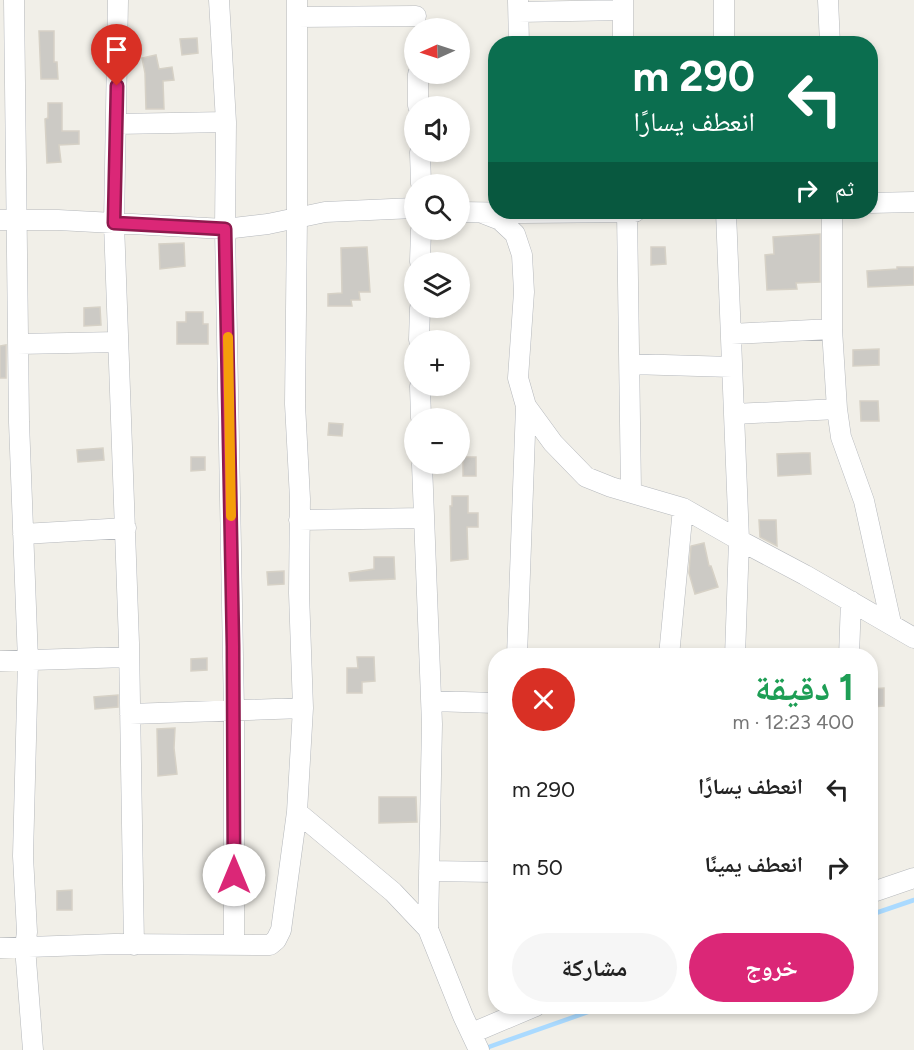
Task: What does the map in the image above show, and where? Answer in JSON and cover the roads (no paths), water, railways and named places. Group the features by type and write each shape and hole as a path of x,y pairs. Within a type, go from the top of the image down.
{"street":[{"path":"14,0 8,219 18,344 9,422 23,534 28,661 23,856 27,932 25,947 33,1050"},
{"path":"118,0 114,223 126,528 134,945"},
{"path":"219,0 226,122 225,229 234,711 234,945"},
{"path":"724,0 724,36"},
{"path":"828,0 830,36"},
{"path":"519,36 518,6 623,5 623,36"},
{"path":"0,948 270,945 276,940 280,930 297,812 303,708 295,404 297,9 416,15"},
{"path":"116,124 226,122"},
{"path":"878,202 914,202"},
{"path":"8,219 225,229 268,224 325,212 404,208"},
{"path":"470,212 488,213"},
{"path":"482,213 488,215"},
{"path":"497,219 515,234 522,255 524,292 518,378 526,406 516,648"},
{"path":"627,219 631,491"},
{"path":"726,219 738,540 735,648"},
{"path":"832,219 832,329 841,437 864,501 891,623"},
{"path":"731,334 832,329"},
{"path":"18,344 118,342"},
{"path":"630,364 732,366"},
{"path":"526,406 553,443 586,477 611,487 683,508 914,638"},
{"path":"734,414 837,409"},
{"path":"422,474 432,701 428,929"},
{"path":"670,648 683,508"},
{"path":"299,520 424,518"},
{"path":"23,534 126,528"},
{"path":"849,648 851,601"},
{"path":"0,661 128,657"},
{"path":"432,701 488,703"},
{"path":"130,714 303,708"},
{"path":"297,812 393,892 428,929 475,1042 521,1014"},
{"path":"429,871 488,872"},
{"path":"878,890 914,878"}],"waterway":[{"path":"878,912 914,900"},
{"path":"483,1049 582,1014"}]}
